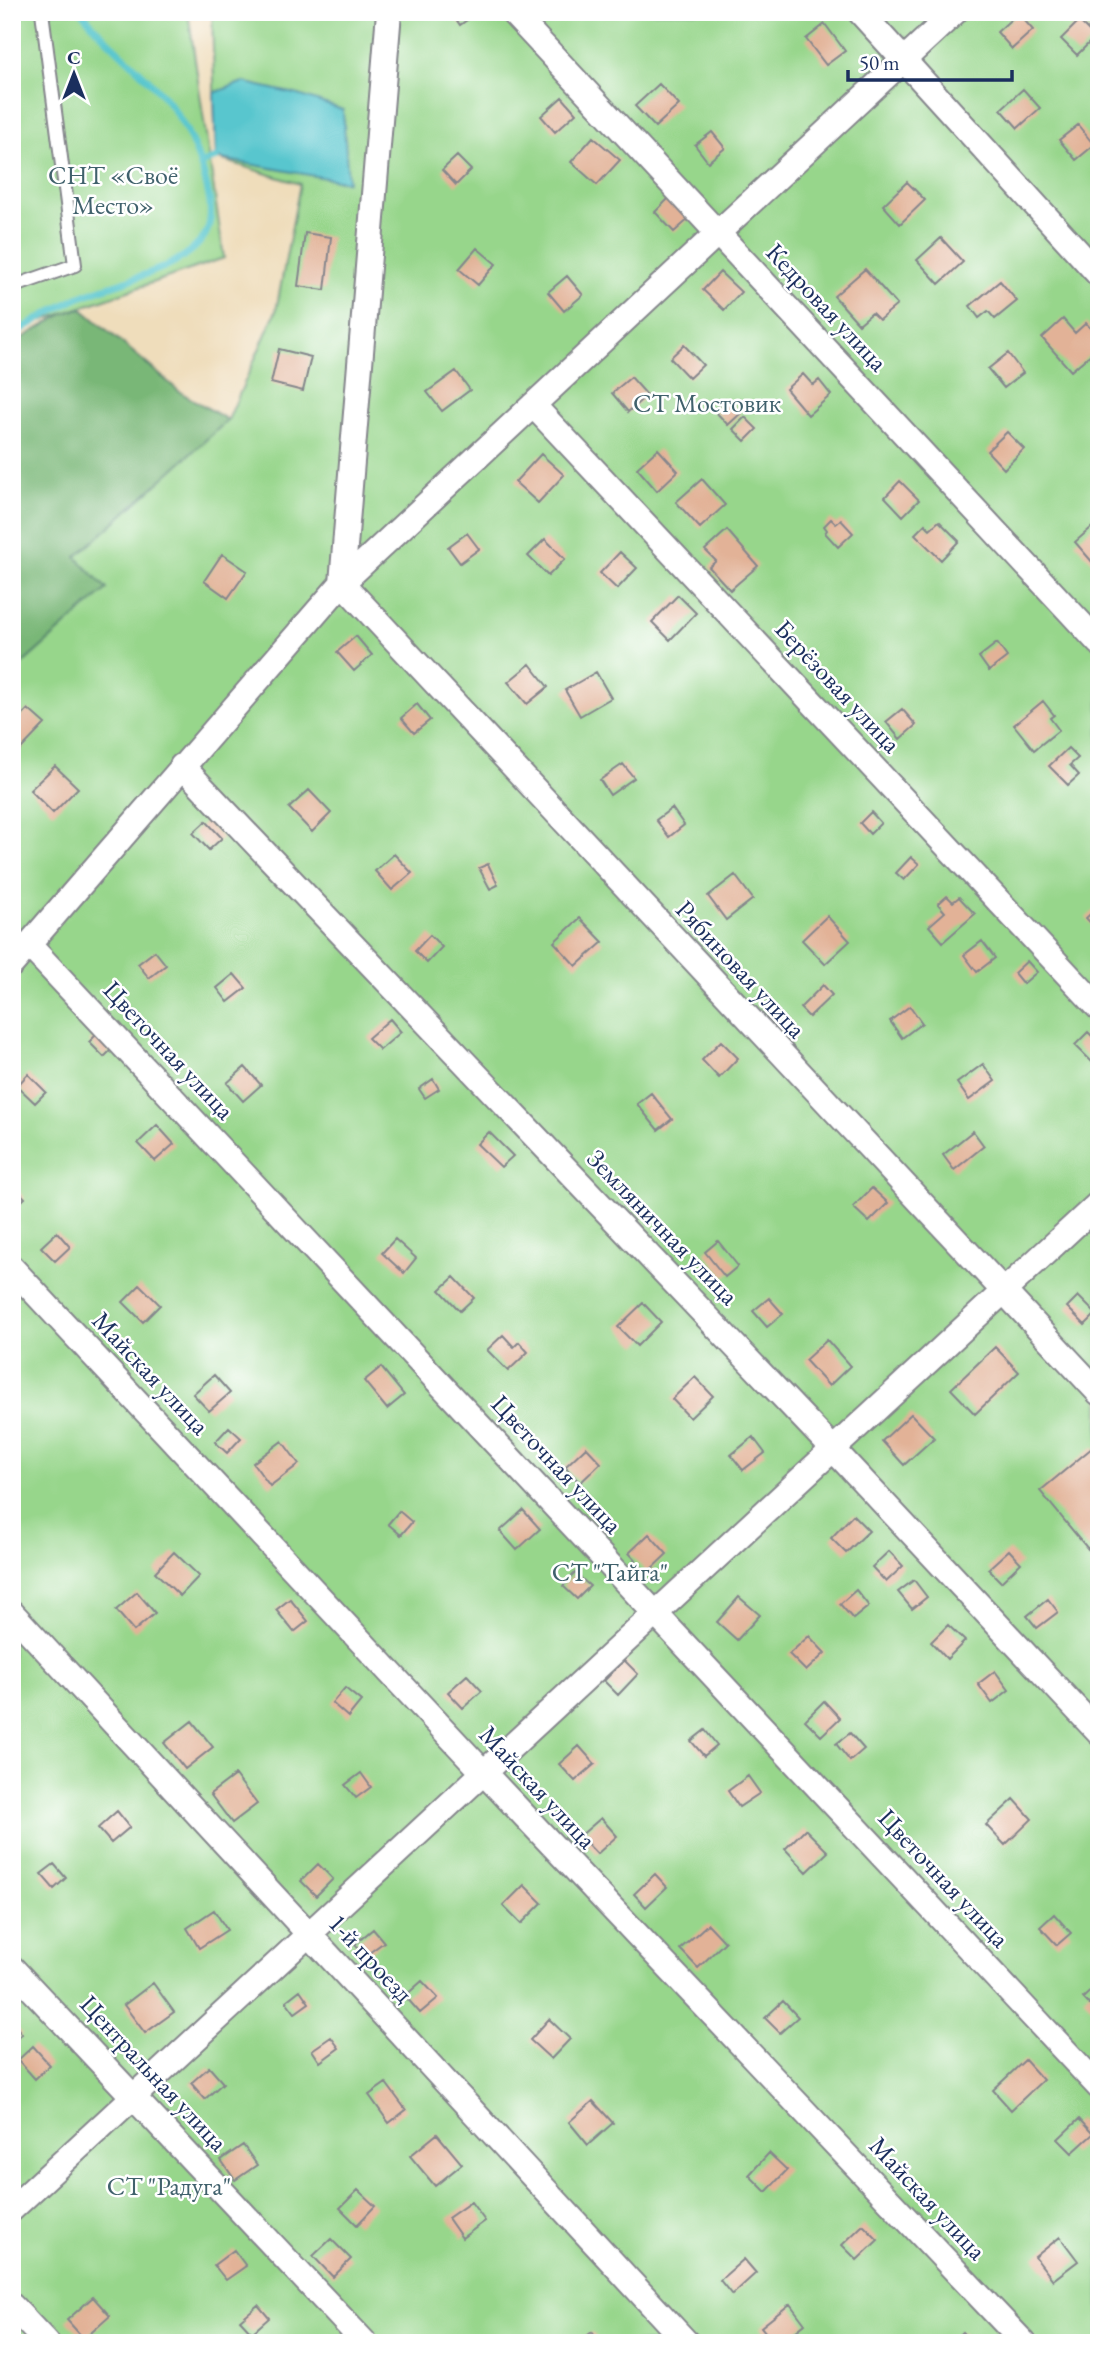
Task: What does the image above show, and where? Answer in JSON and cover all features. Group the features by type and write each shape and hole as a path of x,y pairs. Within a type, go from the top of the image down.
{"street":[{"path":"341,583 389,12"},
{"name":"Кедровая улица","path":"512,12 1099,643"},
{"path":"860,12 1099,275"},
{"path":"12,964 341,583 956,12"},
{"name":"Берёзовая улица","path":"533,405 1099,1008"},
{"name":"Рябиновая улица","path":"341,583 1002,1293 1099,1393"},
{"name":"Земляничная улица","path":"182,766 833,1449 1099,1733"},
{"name":"Цветочная улица","path":"28,944 1099,2087"},
{"path":"12,2209 1099,1203"},
{"name":"Майская улица","path":"12,1268 484,1773 1024,2343"},
{"name":"1-й проезд","path":"12,1613 687,2343"},
{"name":"Центральная улица","path":"12,1968 135,2095 365,2343"},
{"path":"12,2306 47,2343"}],"lane":[{"path":"12,287 75,265 41,12"}],"green space":[{"name":"СНТ «Своё Место»","path":"12,12 188,12 224,258 12,331"},
{"path":"212,12 1099,12 1099,2343 12,2343 12,673 106,589 75,557 228,420 276,311 300,184 216,158"},
{"path":"81,308 180,392 228,420 76,557 107,589 12,673 12,344 65,313"}],"water":[{"path":"243,82 299,95 343,110 348,182 216,158 214,93"}],"building":[{"path":"451,12 478,12 460,25"},
{"path":"1018,13 1033,30 1012,49 997,32"},
{"path":"1079,21 1095,37 1077,55 1061,39"},
{"path":"825,24 845,51 826,65 806,39"},
{"path":"659,84 679,105 655,127 635,106"},
{"path":"1023,89 1040,108 1018,128 1001,109"},
{"path":"562,97 576,113 555,132 541,116"},
{"path":"1078,125 1094,145 1076,160 1059,140"},
{"path":"712,132 725,148 708,162 695,145"},
{"path":"593,137 620,160 597,185 571,162"},
{"path":"457,156 471,170 456,185 442,170"},
{"path":"907,182 925,200 900,224 883,205"},
{"path":"670,197 690,218 674,232 655,212"},
{"path":"305,233 331,237 325,290 298,286"},
{"path":"941,238 963,262 939,284 917,260"},
{"path":"477,248 496,264 478,285 459,269"},
{"path":"865,269 897,305 879,320 872,313 859,324 834,296"},
{"path":"720,272 741,292 724,310 703,290"},
{"path":"567,276 583,295 564,311 548,292"},
{"path":"1000,281 1017,301 995,319 988,311 979,318 970,306"},
{"path":"1063,319 1075,333 1086,323 1099,338 1099,347 1071,371 1042,338"},
{"path":"684,345 703,365 689,378 670,358"},
{"path":"279,349 311,357 303,391 271,383"},
{"path":"1008,353 1023,373 1004,388 988,369"},
{"path":"456,371 470,390 442,411 427,392"},
{"path":"803,374 813,385 819,380 831,395 808,415 786,389"},
{"path":"631,377 647,395 628,412 612,393"},
{"path":"726,399 740,414 728,425 714,410"},
{"path":"745,417 757,429 745,441 733,429"},
{"path":"1007,432 1024,449 1004,469 987,451"},
{"path":"658,449 678,471 657,491 637,468"},
{"path":"541,454 564,475 538,503 515,482"},
{"path":"702,479 725,505 700,528 676,502"},
{"path":"900,481 919,500 903,516 885,497"},
{"path":"831,519 836,524 841,520 853,533 838,547 825,533 827,530 824,526"},
{"path":"939,521 959,541 941,560 915,534 925,524 930,529"},
{"path":"1099,521 1099,560 1094,564 1075,542"},
{"path":"727,530 758,566 730,590 709,567 716,561 705,550"},
{"path":"467,533 479,549 460,563 448,547"},
{"path":"545,539 565,559 548,576 528,556"},
{"path":"620,552 637,568 617,589 600,573"},
{"path":"222,554 247,571 228,598 204,581"},
{"path":"678,595 696,613 670,640 652,622"},
{"path":"356,636 372,655 354,671 337,652"},
{"path":"997,643 1007,657 989,671 979,657"},
{"path":"530,664 548,687 527,704 508,682"},
{"path":"596,672 611,698 580,716 565,690"},
{"path":"1043,701 1054,715 1050,718 1059,730 1034,750 1014,725"},
{"path":"417,704 430,720 414,733 401,718"},
{"path":"28,709 45,724 20,750 12,742 12,725"},
{"path":"902,709 916,725 900,739 886,722"},
{"path":"1068,748 1078,758 1070,765 1079,775 1068,785 1049,766"},
{"path":"623,764 634,778 610,795 600,780"},
{"path":"55,766 78,788 53,813 30,790"},
{"path":"309,790 331,813 312,832 289,808"},
{"path":"672,808 684,825 669,837 656,820"},
{"path":"871,812 881,823 870,834 860,823"},
{"path":"206,821 222,838 209,850 193,833"},
{"path":"394,854 412,873 392,890 375,871"},
{"path":"911,857 919,864 904,880 896,873"},
{"path":"488,864 498,885 490,889 479,868"},
{"path":"735,875 753,899 726,920 708,896"},
{"path":"947,896 953,902 959,897 975,914 943,942 929,926 945,912 938,904"},
{"path":"1097,908 1099,910 1099,932 1086,918"},
{"path":"827,916 850,941 825,964 802,940"},
{"path":"580,918 603,942 576,966 554,942"},
{"path":"430,935 442,947 427,963 415,951"},
{"path":"982,941 995,958 977,972 964,955"},
{"path":"155,951 166,965 149,978 138,964"},
{"path":"1027,961 1037,972 1023,984 1014,973"},
{"path":"234,974 246,988 228,1002 217,988"},
{"path":"823,985 832,995 809,1017 800,1008"},
{"path":"910,1006 922,1023 902,1038 890,1021"},
{"path":"390,1019 401,1032 380,1050 368,1038"},
{"path":"100,1031 115,1046 104,1057 89,1042"},
{"path":"1088,1032 1099,1043 1099,1062 1095,1065 1075,1045"},
{"path":"721,1041 738,1058 719,1078 702,1060"},
{"path":"983,1064 995,1081 969,1100 957,1083"},
{"path":"245,1067 261,1085 243,1101 227,1083"},
{"path":"28,1074 46,1092 35,1103 17,1086"},
{"path":"433,1079 439,1089 425,1098 419,1089"},
{"path":"651,1093 672,1119 658,1130 637,1104"},
{"path":"157,1125 174,1144 155,1161 138,1143"},
{"path":"973,1131 984,1146 954,1170 943,1155"},
{"path":"489,1132 513,1156 501,1167 477,1144"},
{"path":"12,1185 25,1198 12,1210"},
{"path":"872,1188 888,1203 869,1222 853,1207"},
{"path":"57,1232 70,1247 55,1261 41,1247"},
{"path":"395,1239 416,1258 404,1273 382,1253"},
{"path":"718,1241 738,1266 725,1277 705,1252"},
{"path":"454,1277 474,1298 460,1311 440,1290"},
{"path":"140,1285 160,1305 143,1322 123,1302"},
{"path":"1078,1296 1096,1314 1085,1325 1067,1307"},
{"path":"769,1298 783,1314 767,1327 753,1311"},
{"path":"643,1303 661,1322 637,1346 618,1327"},
{"path":"503,1335 514,1347 519,1342 528,1352 508,1371 487,1350"},
{"path":"827,1340 850,1366 829,1386 805,1360"},
{"path":"995,1347 1019,1372 975,1414 951,1389"},
{"path":"381,1367 404,1395 387,1409 364,1381"},
{"path":"214,1375 230,1393 209,1411 193,1394"},
{"path":"695,1377 713,1396 690,1418 672,1399"},
{"path":"911,1414 934,1438 904,1465 882,1441"},
{"path":"229,1427 241,1438 227,1453 215,1442"},
{"path":"753,1437 765,1453 743,1470 731,1455"},
{"path":"282,1441 299,1464 270,1486 253,1463"},
{"path":"586,1447 601,1463 580,1483 565,1467"},
{"path":"1093,1447 1099,1453 1099,1539 1088,1549 1040,1491"},
{"path":"523,1510 540,1529 517,1550 500,1531"},
{"path":"399,1511 412,1522 401,1535 388,1524"},
{"path":"853,1515 869,1531 846,1553 831,1538"},
{"path":"649,1534 667,1554 647,1573 629,1553"},
{"path":"1009,1550 1021,1563 1001,1582 988,1569"},
{"path":"889,1551 903,1566 886,1582 872,1567"},
{"path":"174,1552 199,1576 180,1596 155,1572"},
{"path":"575,1573 590,1586 577,1599 563,1586"},
{"path":"914,1580 927,1597 912,1609 898,1592"},
{"path":"856,1590 869,1606 853,1619 840,1604"},
{"path":"137,1592 155,1613 134,1631 116,1610"},
{"path":"739,1597 760,1615 737,1640 717,1622"},
{"path":"290,1599 308,1621 294,1632 276,1610"},
{"path":"1048,1599 1058,1612 1037,1628 1027,1616"},
{"path":"948,1625 965,1641 947,1659 931,1642"},
{"path":"809,1636 825,1653 806,1671 789,1654"},
{"path":"624,1660 638,1674 618,1695 604,1681"},
{"path":"995,1671 1009,1690 992,1703 978,1684"},
{"path":"467,1675 482,1691 463,1708 448,1692"},
{"path":"345,1688 361,1701 348,1717 332,1703"},
{"path":"824,1701 840,1718 821,1736 805,1720"},
{"path":"192,1721 213,1747 185,1769 164,1743"},
{"path":"705,1730 717,1745 704,1756 691,1741"},
{"path":"850,1733 864,1749 850,1761 836,1744"},
{"path":"579,1746 595,1764 575,1781 559,1764"},
{"path":"361,1773 371,1787 356,1798 345,1785"},
{"path":"235,1775 257,1804 232,1823 210,1794"},
{"path":"748,1776 760,1793 739,1807 728,1791"},
{"path":"1014,1799 1032,1819 1005,1845 986,1825"},
{"path":"117,1811 130,1827 111,1843 98,1828"},
{"path":"601,1818 617,1836 597,1854 580,1836"},
{"path":"805,1829 828,1852 807,1872 785,1849"},
{"path":"54,1864 66,1878 54,1889 41,1874"},
{"path":"318,1864 333,1879 316,1896 301,1881"},
{"path":"655,1874 667,1887 646,1907 634,1894"},
{"path":"524,1885 542,1903 521,1924 503,1906"},
{"path":"214,1910 227,1930 199,1948 187,1928"},
{"path":"1054,1914 1071,1933 1057,1945 1040,1927"},
{"path":"708,1924 725,1942 698,1968 680,1949"},
{"path":"373,1929 384,1942 365,1956 355,1944"},
{"path":"422,1981 438,1998 420,2013 405,1996"},
{"path":"153,1983 174,2012 145,2033 124,2005"},
{"path":"1099,1983 1099,2015 1083,1998"},
{"path":"300,1990 309,2003 295,2013 286,2001"},
{"path":"783,2001 798,2017 780,2033 765,2018"},
{"path":"549,2019 570,2039 551,2059 530,2040"},
{"path":"12,2021 22,2034 12,2041"},
{"path":"331,2037 339,2048 320,2062 312,2050"},
{"path":"33,2046 50,2065 35,2079 18,2060"},
{"path":"1025,2060 1043,2080 1011,2110 993,2090"},
{"path":"209,2067 223,2083 205,2099 191,2083"},
{"path":"386,2083 406,2110 389,2123 369,2095"},
{"path":"593,2101 613,2123 588,2145 569,2122"},
{"path":"1079,2119 1093,2134 1072,2153 1058,2139"},
{"path":"437,2134 462,2164 435,2186 410,2156"},
{"path":"243,2145 257,2165 235,2180 221,2160"},
{"path":"769,2153 787,2170 766,2192 749,2175"},
{"path":"358,2190 375,2206 357,2225 340,2208"},
{"path":"471,2202 485,2221 462,2238 448,2218"},
{"path":"863,2225 878,2240 857,2260 842,2245"},
{"path":"1060,2237 1078,2261 1053,2280 1035,2257"},
{"path":"331,2239 351,2259 333,2277 313,2256"},
{"path":"234,2250 246,2266 226,2280 214,2265"},
{"path":"744,2259 756,2273 732,2295 720,2280"},
{"path":"93,2297 110,2316 84,2339 67,2320"},
{"path":"790,2304 805,2324 781,2343 774,2343 761,2327"},
{"path":"258,2305 269,2318 252,2333 240,2320"},
{"path":"592,2332 600,2343 578,2343"},
{"path":"962,2332 972,2343 950,2343"}],"waterway":[{"path":"12,335 78,298 147,274 181,258 195,248 205,235 210,220 210,204 203,172 179,117 157,89 82,12"},
{"path":"200,164 216,158"}],"park label":[{"name":"СТ Мостовик","path":"707,403"},
{"name":"СТ \"Тайга\"","path":"610,1572"},
{"name":"СТ \"Радуга\"","path":"169,2186"}]}
